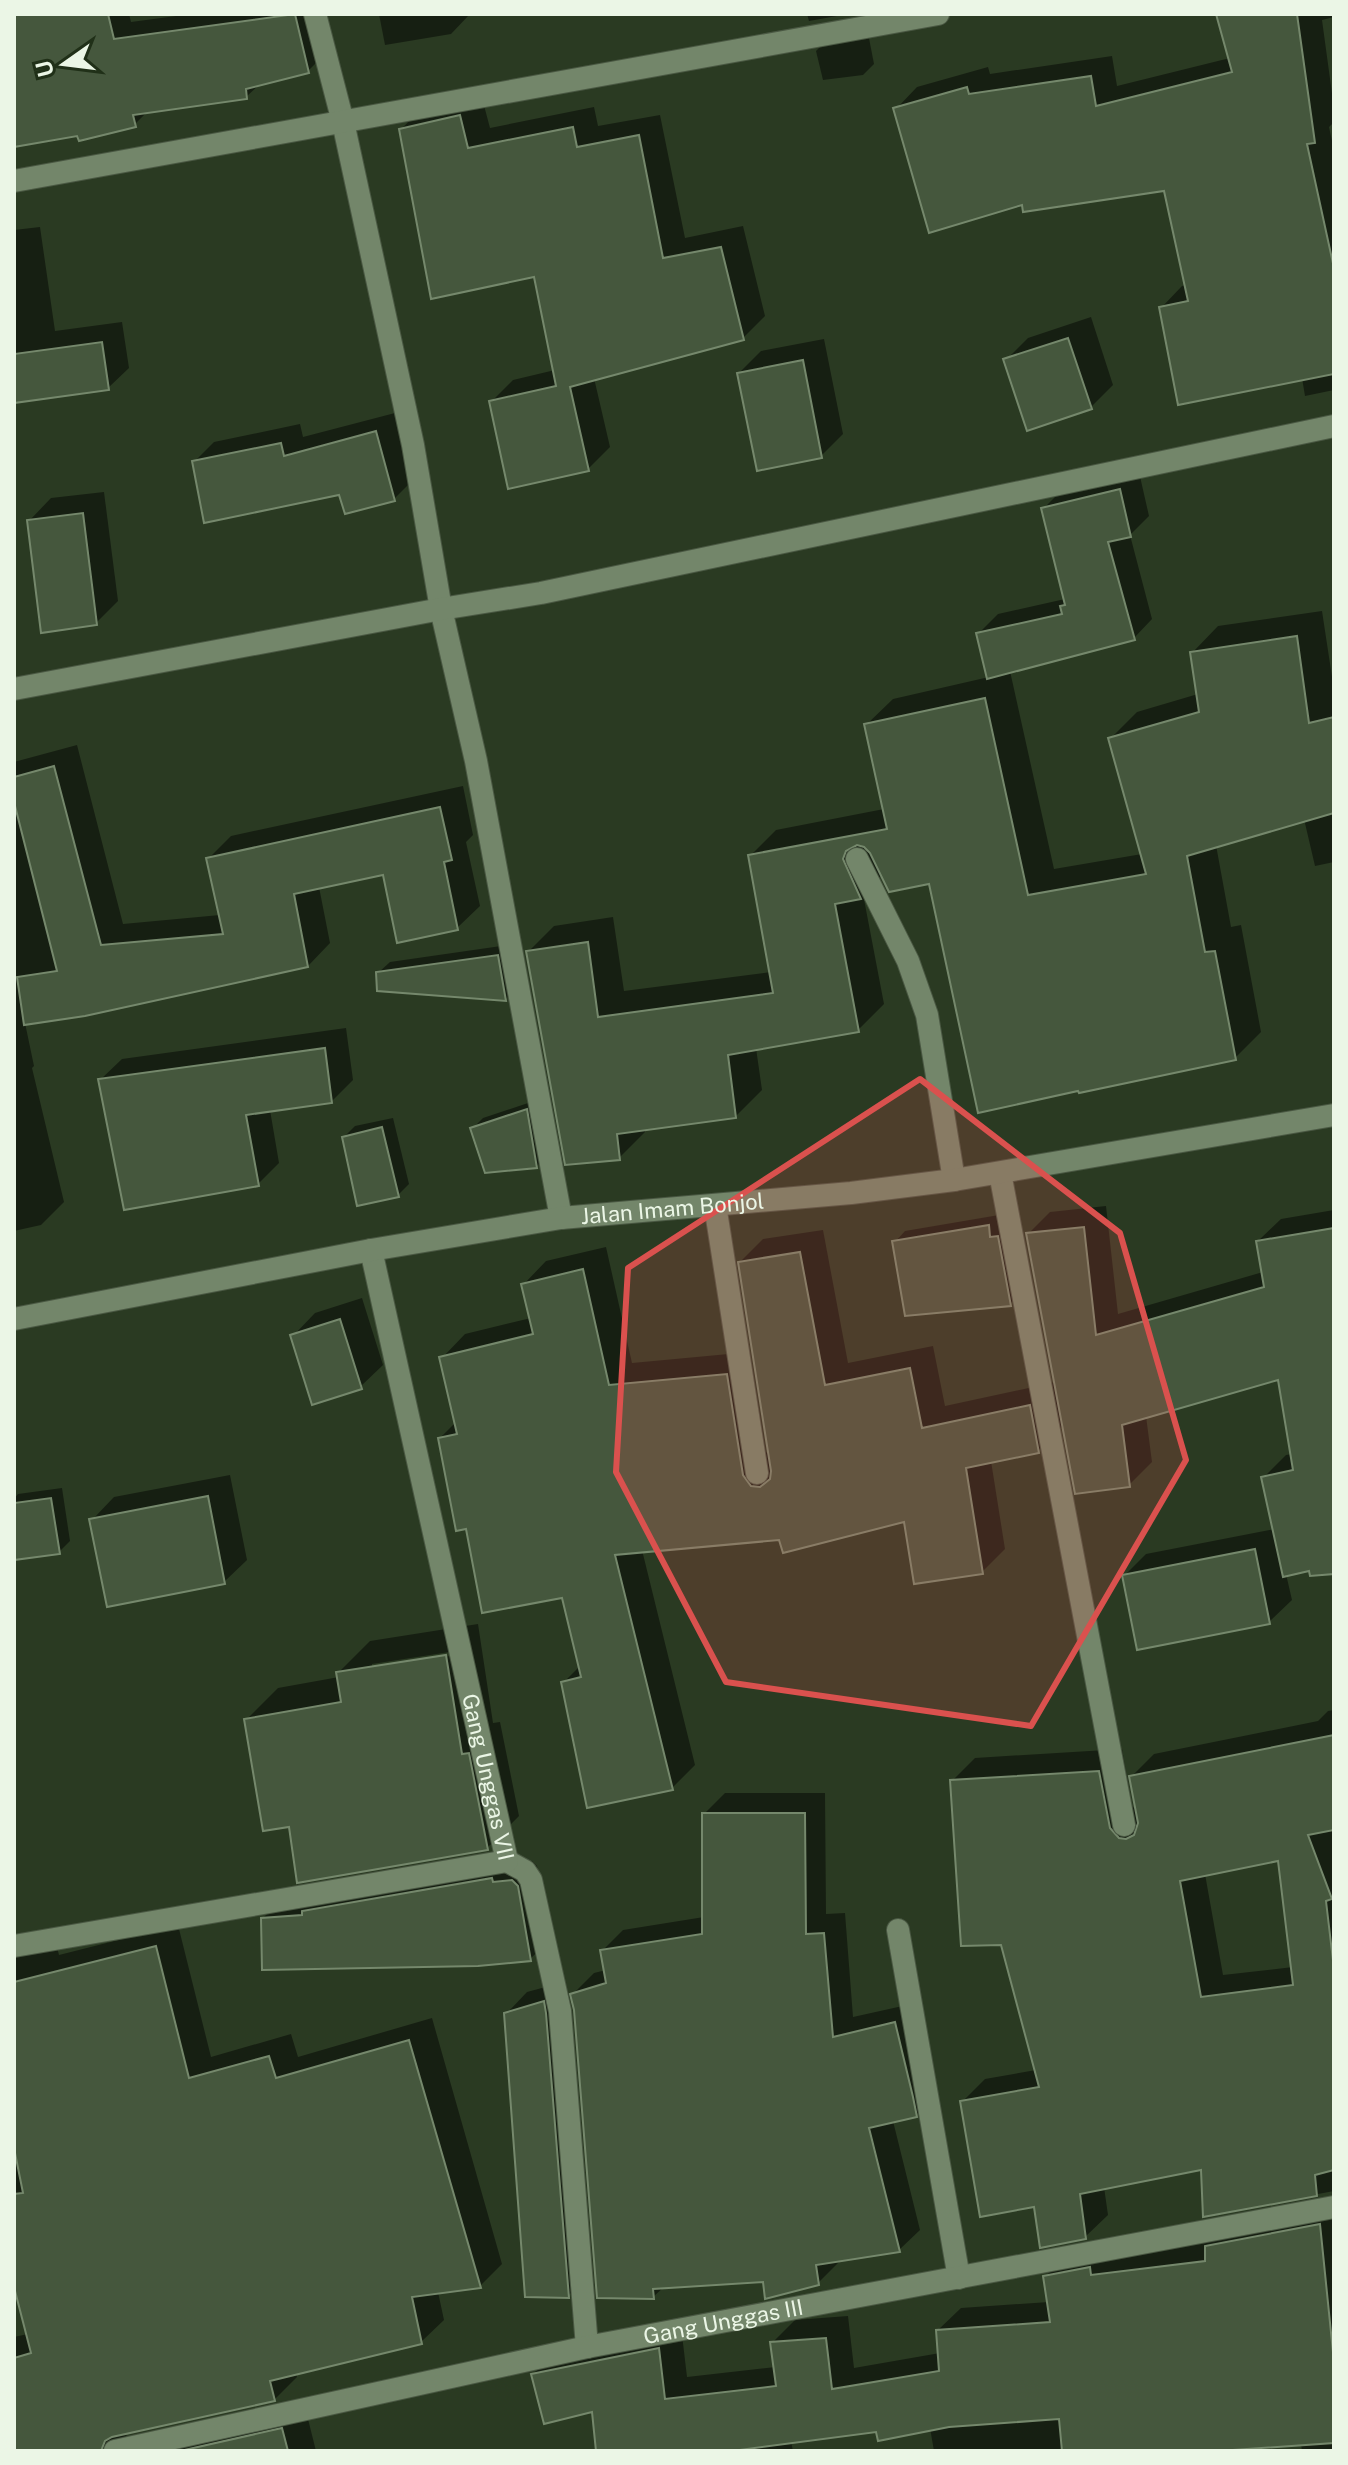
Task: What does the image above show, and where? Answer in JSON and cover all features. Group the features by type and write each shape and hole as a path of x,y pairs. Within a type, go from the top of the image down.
{"street":[{"path":"315,14 343,122 413,445 441,609 476,761 561,1218"},
{"path":"14,181 938,14"},
{"path":"14,689 541,593 1334,426"},
{"path":"857,859 908,961 927,1015 954,1180"},
{"name":"Jalan Imam Bonjol","path":"14,1319 371,1250 561,1218 851,1193 954,1180 1334,1115"},
{"path":"1000,1173 1124,1825"},
{"path":"715,1205 757,1473"},
{"name":"Gang Unggas VII","path":"371,1250 507,1861 525,1871 531,1880 560,2011 587,2347"},
{"path":"14,1946 507,1861"},
{"path":"898,1930 959,2278"},
{"name":"Gang Unggas III","path":"115,2451 587,2347 1334,2207"}],"highlighted area":[{"path":"920,1079 1120,1233 1186,1460 1031,1726 726,1682 616,1472 628,1268"}],"building":[{"path":"14,14 108,14 114,39 295,14 309,73 246,89 247,99 133,115 136,127 79,141 77,136 14,147"},
{"path":"1216,14 1297,14 1315,143 1307,144 1334,268 1334,374 1178,405 1159,307 1188,301 1164,191 1023,212 1022,205 929,233 893,108 967,87 969,94 1091,76 1096,106 1232,72"},
{"path":"460,115 468,148 573,127 577,147 639,135 663,258 721,247 744,340 570,387 589,471 508,489 489,401 556,386 534,277 431,299 399,129"},
{"path":"1068,338 1092,409 1027,431 1003,359"},
{"path":"102,342 109,390 14,403 14,354"},
{"path":"803,360 822,458 757,471 737,373"},
{"path":"376,431 395,501 345,514 339,495 204,523 192,461 281,443 284,456"},
{"path":"1120,489 1131,537 1108,542 1135,640 987,679 976,633 1062,614 1060,606 1065,605 1041,508"},
{"path":"83,513 97,625 41,633 27,520"},
{"path":"1297,636 1309,723 1334,717 1334,813 1187,856 1205,952 1215,951 1236,1060 978,1113 929,884 889,892 870,853 857,845 846,851 843,859 861,899 835,904 859,1032 728,1055 736,1118 617,1134 620,1160 565,1165 526,951 588,942 598,1017 773,993 748,855 887,829 864,724 985,698 1028,895 1146,874 1108,738 1199,712 1190,652"},
{"path":"54,766 101,945 223,934 206,858 440,807 452,860 444,862 458,930 397,943 383,875 294,894 308,967 85,1016 24,1025 17,977 57,971 14,802 14,777"},
{"path":"498,955 506,1001 377,991 376,972"},
{"path":"325,1048 332,1103 246,1115 259,1186 124,1210 98,1079"},
{"path":"527,1109 537,1168 485,1173 470,1128"},
{"path":"382,1127 399,1197 357,1206 342,1137"},
{"path":"989,1225 990,1237 998,1236 1011,1306 905,1316 892,1241"},
{"path":"1084,1227 1096,1335 1264,1287 1256,1241 1334,1228 1334,1574 1310,1576 1309,1571 1283,1577 1261,1477 1293,1470 1278,1380 1122,1425 1130,1487 1075,1494 1026,1233"},
{"path":"800,1252 825,1385 910,1368 922,1428 1030,1405 1039,1453 966,1468 983,1574 914,1584 904,1522 783,1553 779,1540 615,1555 673,1790 587,1808 561,1682 581,1677 562,1598 482,1613 466,1529 456,1531 438,1438 457,1434 439,1357 533,1334 521,1284 583,1269 609,1385 727,1374 743,1475 751,1486 760,1487 770,1479 771,1471 738,1262"},
{"path":"340,1319 362,1389 312,1405 290,1335"},
{"path":"208,1496 225,1584 107,1607 89,1519"},
{"path":"51,1498 60,1554 14,1560 14,1503"},
{"path":"1255,1549 1270,1624 1137,1650 1122,1575"},
{"path":"446,1655 462,1754 469,1753 488,1850 297,1883 289,1827 263,1831 244,1719 341,1702 336,1672"},
{"path":"1334,1735 1334,1830 1308,1835 1332,1899 1326,1901 1334,1969 1334,2170 1315,2175 1317,2196 1203,2217 1201,2170 1080,2194 1086,2239 1040,2248 1034,2207 980,2217 960,2101 1039,2087 1001,1945 961,1946 950,1780 1099,1771 1110,1828 1119,1838 1126,1839 1134,1835 1138,1823 1129,1776","holes":["1278,1861 1293,1985 1201,1997 1180,1881"]},
{"path":"702,1813 805,1813 806,1934 824,1933 833,2037 895,2022 913,2097 917,2117 869,2128 900,2252 816,2265 819,2285 765,2299 763,2282 653,2289 654,2299 597,2298 574,2010 570,1994 606,1983 600,1950 702,1934"},
{"path":"492,1878 493,1882 512,1880 518,1886 531,1961 478,1966 262,1970 261,1918 302,1915 302,1911"},
{"path":"156,1946 189,2078 269,2056 276,2078 409,2040 481,2288 412,2297 422,2344 270,2381 275,2401 112,2437 105,2441 101,2451 14,2451 14,2358 31,2353 14,2287 14,2194 23,2193 14,2148 14,1982"},
{"path":"544,2001 569,2298 525,2297 504,2013"},
{"path":"1320,2224 1334,2362 1334,2443 1218,2451 1062,2451 1059,2419 949,2427 878,2441 876,2432 732,2451 596,2451 592,2412 544,2424 531,2374 659,2348 665,2399 776,2386 770,2342 826,2338 832,2389 939,2371 936,2330 1050,2322 1043,2276 1090,2267 1091,2275 1205,2261 1205,2246"},
{"path":"282,2428 288,2451 180,2451"}]}
